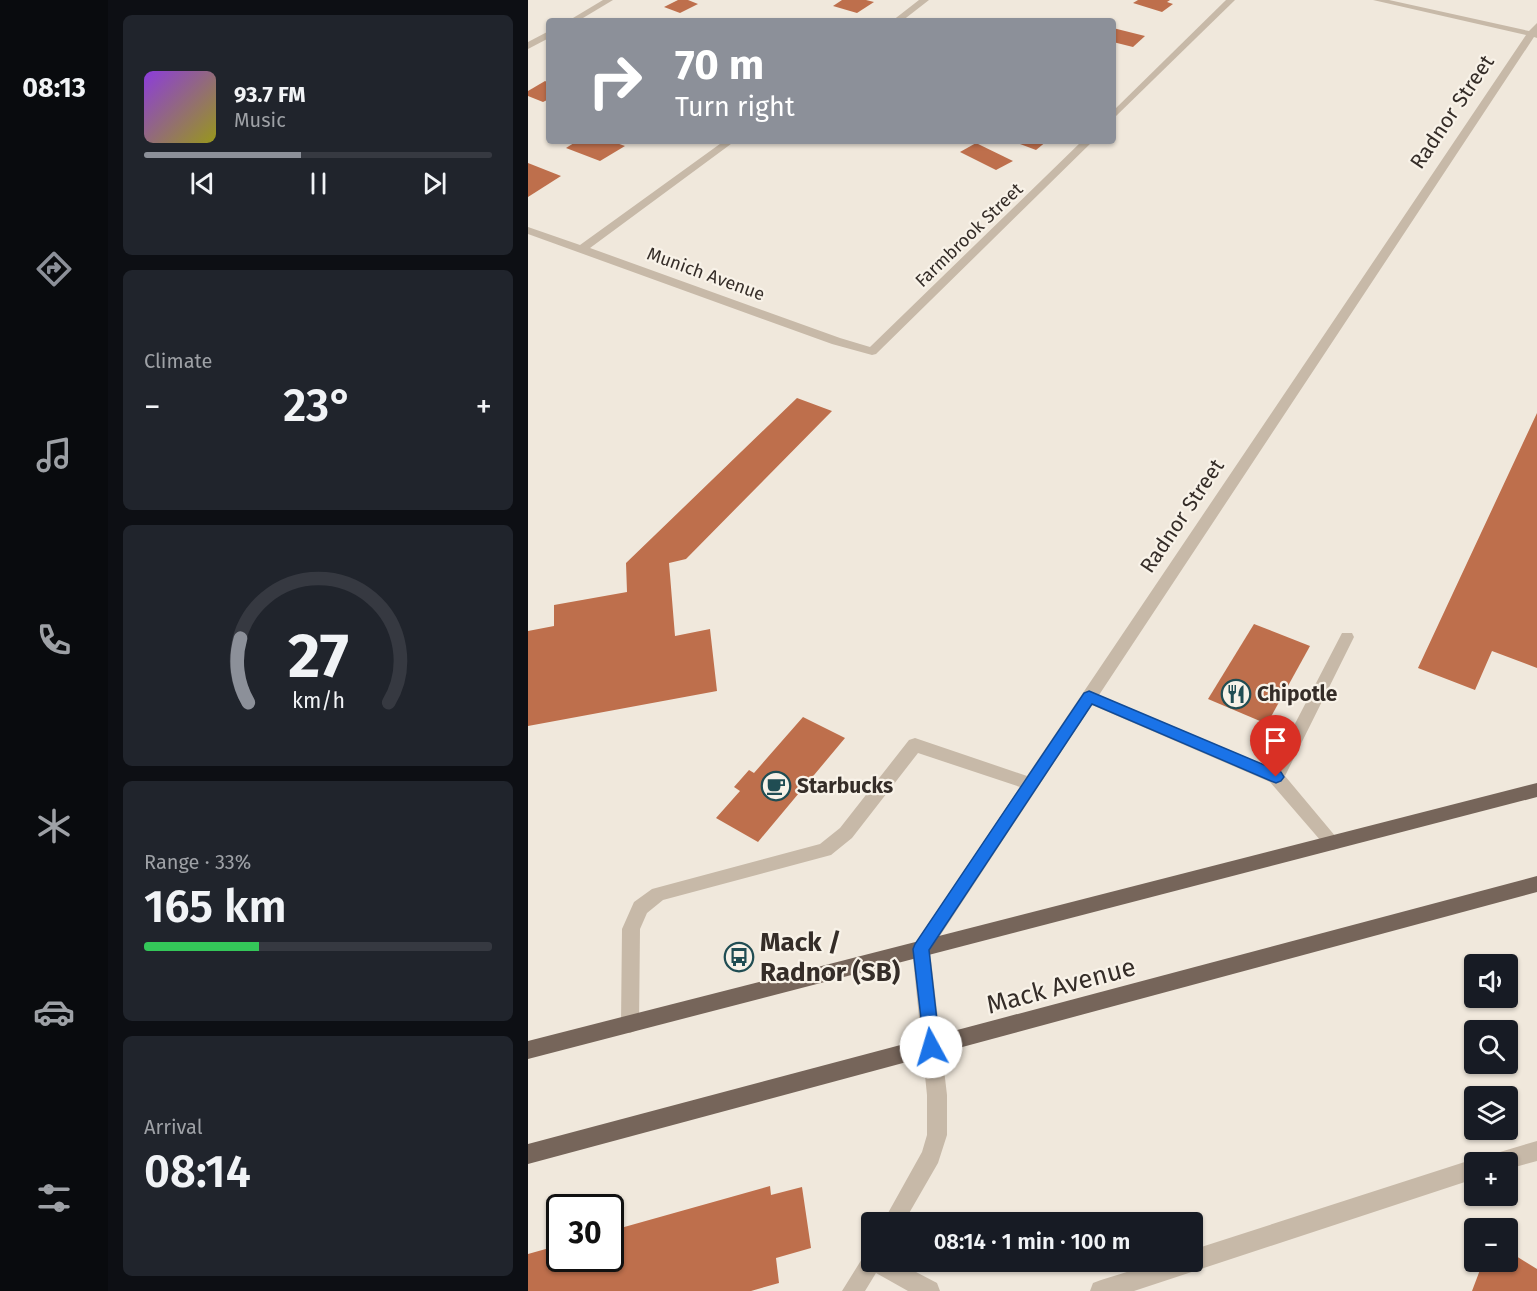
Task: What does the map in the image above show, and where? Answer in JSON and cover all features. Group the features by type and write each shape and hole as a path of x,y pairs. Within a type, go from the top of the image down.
{"main road":[{"path":"528,1050 1537,790"},
{"name":"Mack Avenue","path":"528,1154 1537,884"}],"street":[{"path":"577,18 609,0"},
{"path":"900,18 925,0"},
{"path":"1116,113 1231,0"},
{"path":"1377,0 1535,32"},
{"name":"Radnor Street","path":"921,949 1535,32"},
{"path":"528,46 546,36"},
{"path":"582,249 726,144"},
{"name":"Farmbrook Street","path":"872,351 1085,144"},
{"name":"Munich Avenue","path":"528,230 836,341 872,351"},
{"path":"1276,777 1347,637"},
{"path":"1089,697 1276,777 1333,843"},
{"path":"630,1024 631,929 640,908 658,894 825,850 846,833 915,746 1031,784"},
{"path":"899,1212 931,1156 937,1136 937,1095 921,949"},
{"path":"1518,1156 1537,1151"},
{"path":"1203,1257 1464,1172"},
{"path":"853,1291 865,1272"},
{"path":"895,1272 929,1291"},
{"path":"1101,1291 1158,1272"}],"building":[{"path":"678,0 688,0 698,4 680,13 664,7"},
{"path":"842,0 874,2 857,13 833,6"},
{"path":"1138,0 1170,0 1167,2 1173,4 1162,12 1133,3"},
{"path":"1116,29 1145,36 1133,47 1116,43"},
{"path":"546,82 546,100 543,102 528,96 528,91"},
{"path":"572,144 625,146 600,161 566,148"},
{"path":"978,144 1013,161 996,170 960,152"},
{"path":"1020,144 1043,144 1036,150"},
{"path":"528,163 561,176 528,197"},
{"path":"797,398 832,411 686,559 669,563 675,636 710,629 717,691 528,726 528,631 554,626 554,605 627,592 626,563"},
{"path":"1537,413 1537,668 1492,651 1475,690 1418,668"},
{"path":"1254,624 1310,646 1267,724 1208,699"},
{"path":"803,717 845,738 758,842 716,818 740,791 734,787 749,770 754,773"},
{"path":"770,1186 771,1195 802,1187 811,1248 776,1258 779,1283 751,1291 528,1291 528,1254 546,1249 546,1272 624,1272 624,1227"},
{"path":"1518,1257 1537,1269 1537,1291 1472,1291 1479,1272 1518,1272"}],"place":[{"name":"Chipotle","path":"1236,694"},
{"name":"Starbucks","path":"776,786"},
{"name":"Mack / Radnor (SB)","path":"739,957"}],"route":[{"path":"931,1047 921,949 1089,697 1276,777"}]}
